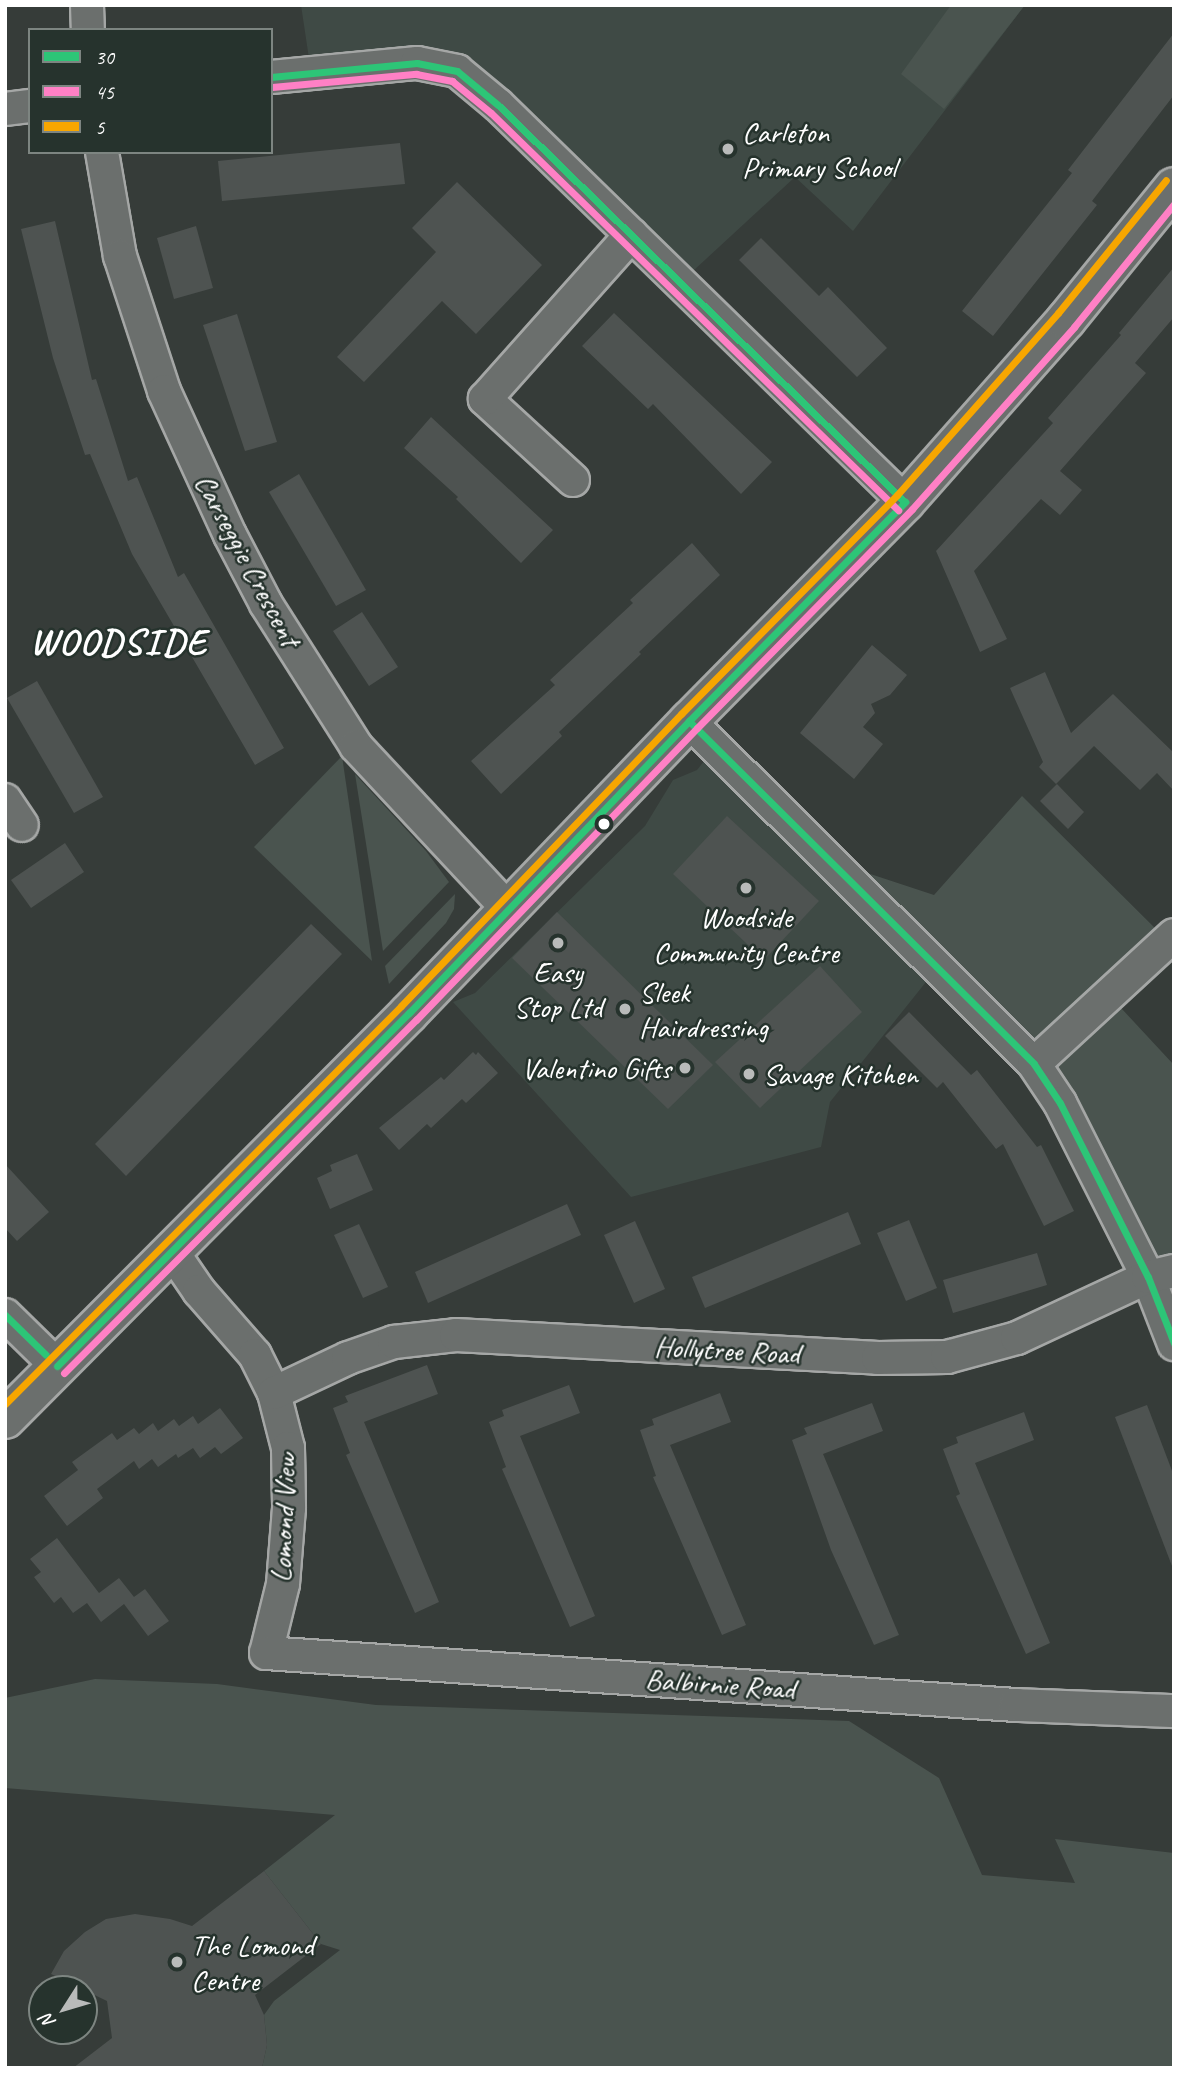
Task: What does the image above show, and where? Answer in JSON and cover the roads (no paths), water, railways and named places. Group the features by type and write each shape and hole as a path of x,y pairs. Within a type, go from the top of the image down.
{"street":[{"path":"87,5 88,28"},
{"path":"273,77 417,63 457,71 498,104 905,502"},
{"path":"5,109 28,106"},
{"name":"Carseggie Crescent","path":"102,154 120,256 164,391 225,524 266,604 356,746 508,908"},
{"path":"5,1419 409,1013 640,775 689,720 905,502 1066,320 1174,187"},
{"path":"573,480 485,398 631,235"},
{"path":"689,720 1034,1064 1161,1274 1174,1344"},
{"path":"1034,1064 1174,935"},
{"name":"Lomond View","path":"171,1250 199,1292 255,1355 274,1393 288,1448 289,1508 283,1584 266,1653"},
{"name":"Hollytree Road","path":"274,1393 348,1358 394,1342 456,1335 878,1358 947,1357 1017,1338 1161,1274"},
{"path":"5,1315 57,1366"},
{"name":"Balbirnie Road","path":"266,1653 307,1658 1016,1705 1174,1711"}],"place":[{"name":"Carleton Primary School","path":"728,149"},
{"name":"Woodside Community Centre","path":"746,888"},
{"name":"Easy Stop Ltd","path":"558,943"},
{"name":"Sleek Hairdressing","path":"625,1009"},
{"name":"Valentino Gifts","path":"685,1068"},
{"name":"Savage Kitchen","path":"749,1074"},
{"name":"The Lomond Centre","path":"177,1962"}],"district":[{"name":"WOODSIDE","path":"119,642"}]}
